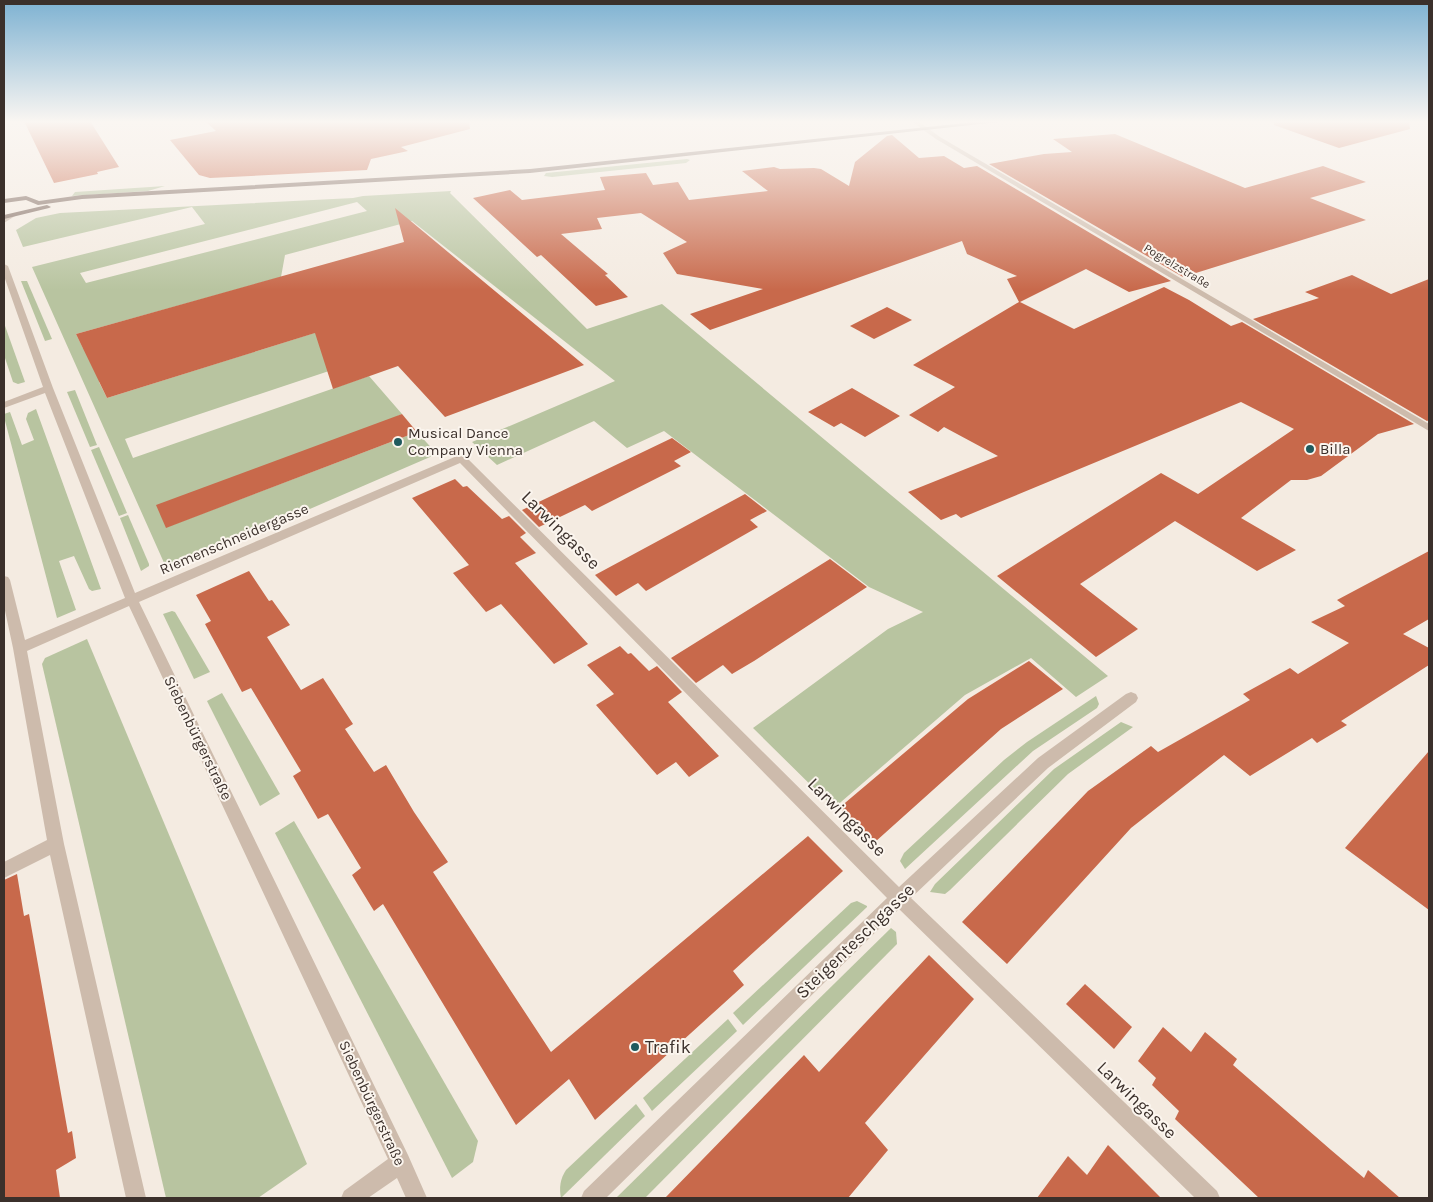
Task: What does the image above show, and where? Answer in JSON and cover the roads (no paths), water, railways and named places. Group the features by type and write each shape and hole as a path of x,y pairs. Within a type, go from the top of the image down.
{"main road":[{"path":"7,216 35,206 124,196 444,177"},
{"path":"4,201 28,198 35,200 35,206"}],"street":[{"name":"Pogrelzstraße","path":"1007,177 1429,428"},
{"path":"4,222 7,216"},
{"name":"Siebenbürgerstraße","path":"4,266 48,388 132,600 417,1198"},
{"path":"4,404 48,388"},
{"name":"Riemenschneidergasse","path":"20,648 461,458"},
{"name":"Larwingasse","path":"461,458 899,898 1210,1198"},
{"path":"4,580 7,614 20,648 56,844 136,1198"},
{"name":"Steigenteschgasse","path":"591,1198 899,898 1043,763 1131,698"},
{"path":"4,870 56,844"},
{"path":"351,1198 401,1162"}],"place":[{"name":"Musical Dance Company Vienna","path":"398,442"},
{"name":"Billa","path":"1310,449"},
{"name":"Trafik","path":"635,1047"}]}
